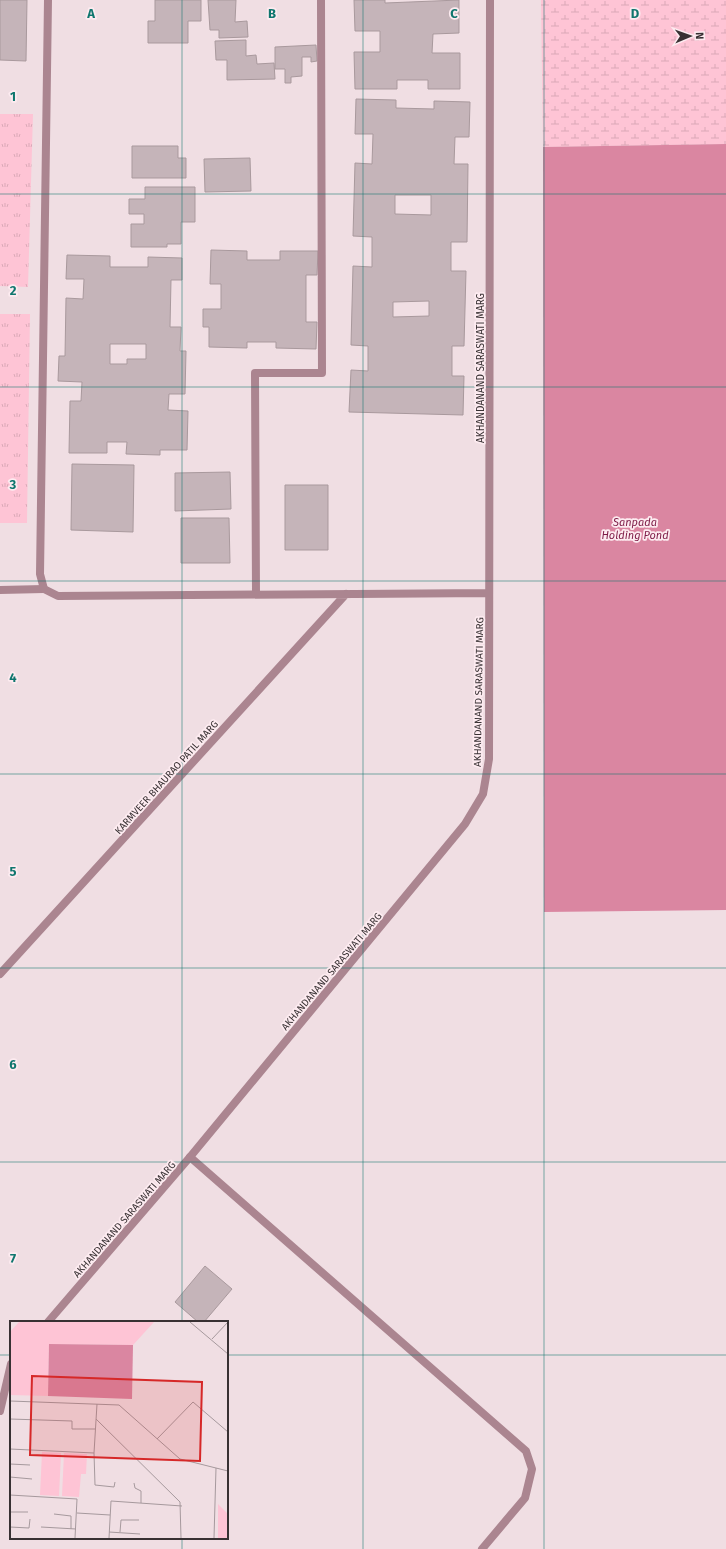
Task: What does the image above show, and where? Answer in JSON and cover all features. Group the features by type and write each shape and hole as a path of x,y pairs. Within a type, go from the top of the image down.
{"street":[{"path":"44,589 40,574 48,0"},
{"path":"256,594 255,373 322,373 321,0"},
{"name":"AKHANDANAND SARASWATI MARG","path":"49,1321 190,1157 465,824 483,794 489,759 490,0"},
{"path":"0,590 44,589 58,596 490,593"},
{"name":"KARMVEER BHAURAO PATIL MARG","path":"0,974 346,594"},
{"path":"190,1157 526,1451 532,1469 526,1498 482,1549"},
{"path":"0,1411 10,1368"}],"green space":[{"path":"541,0 726,0 726,144 543,147"},
{"path":"0,114 33,114 28,287 0,286"},
{"path":"0,314 30,314 27,523 0,523"}],"water":[{"name":"Sanpada Holding Pond","path":"726,144 726,910 544,912 543,147"}],"building":[{"path":"0,0 27,0 26,61 0,60"},
{"path":"155,0 201,0 201,21 188,21 188,43 148,43 148,21 155,21"},
{"path":"208,0 236,0 235,22 247,21 248,37 219,38 219,30 210,30"},
{"path":"354,0 385,0 385,3 459,0 459,33 433,34 432,53 460,53 460,89 428,89 428,80 397,80 397,89 355,89 354,52 380,52 380,31 355,31"},
{"path":"246,40 246,56 256,55 257,64 274,63 275,79 227,80 227,60 216,60 215,41"},
{"path":"316,45 317,61 311,62 311,57 302,57 302,76 291,77 291,83 285,83 285,69 275,69 275,47"},
{"path":"356,99 396,100 396,108 434,109 434,101 470,102 469,137 455,137 454,164 468,164 467,242 451,242 451,271 466,271 464,346 452,346 452,376 464,376 463,415 349,412 351,370 368,371 368,346 351,345 353,266 372,267 372,237 353,236 355,163 372,164 373,134 355,134","holes":["395,195 431,195 431,215 395,214","429,301 429,316 393,317 393,302"]},
{"path":"132,146 178,146 178,158 186,158 186,178 132,178"},
{"path":"250,158 251,191 205,192 204,159"},
{"path":"145,187 195,187 195,222 181,222 181,244 167,244 167,247 131,247 131,224 144,224 144,214 129,214 129,199 145,199"},
{"path":"211,250 247,251 247,260 280,260 280,251 318,251 317,275 306,275 306,322 317,322 316,349 276,348 276,342 247,342 247,348 209,347 209,327 203,327 203,309 221,309 221,284 210,284"},
{"path":"67,255 110,256 110,267 148,267 148,257 182,258 182,280 171,280 170,327 181,327 180,351 186,351 185,394 169,394 168,410 188,411 187,450 160,450 160,455 126,454 127,442 107,442 107,453 69,453 70,401 81,401 82,382 58,381 59,356 65,356 66,298 83,299 84,279 66,279","holes":["110,344 146,344 146,359 127,359 127,364 110,364"]},
{"path":"72,464 134,465 133,532 71,530"},
{"path":"230,472 231,509 175,511 175,473"},
{"path":"285,485 328,485 328,550 285,550"},
{"path":"181,518 229,518 230,563 181,563"},
{"path":"205,1266 232,1289 205,1321 197,1321 175,1302"}]}
